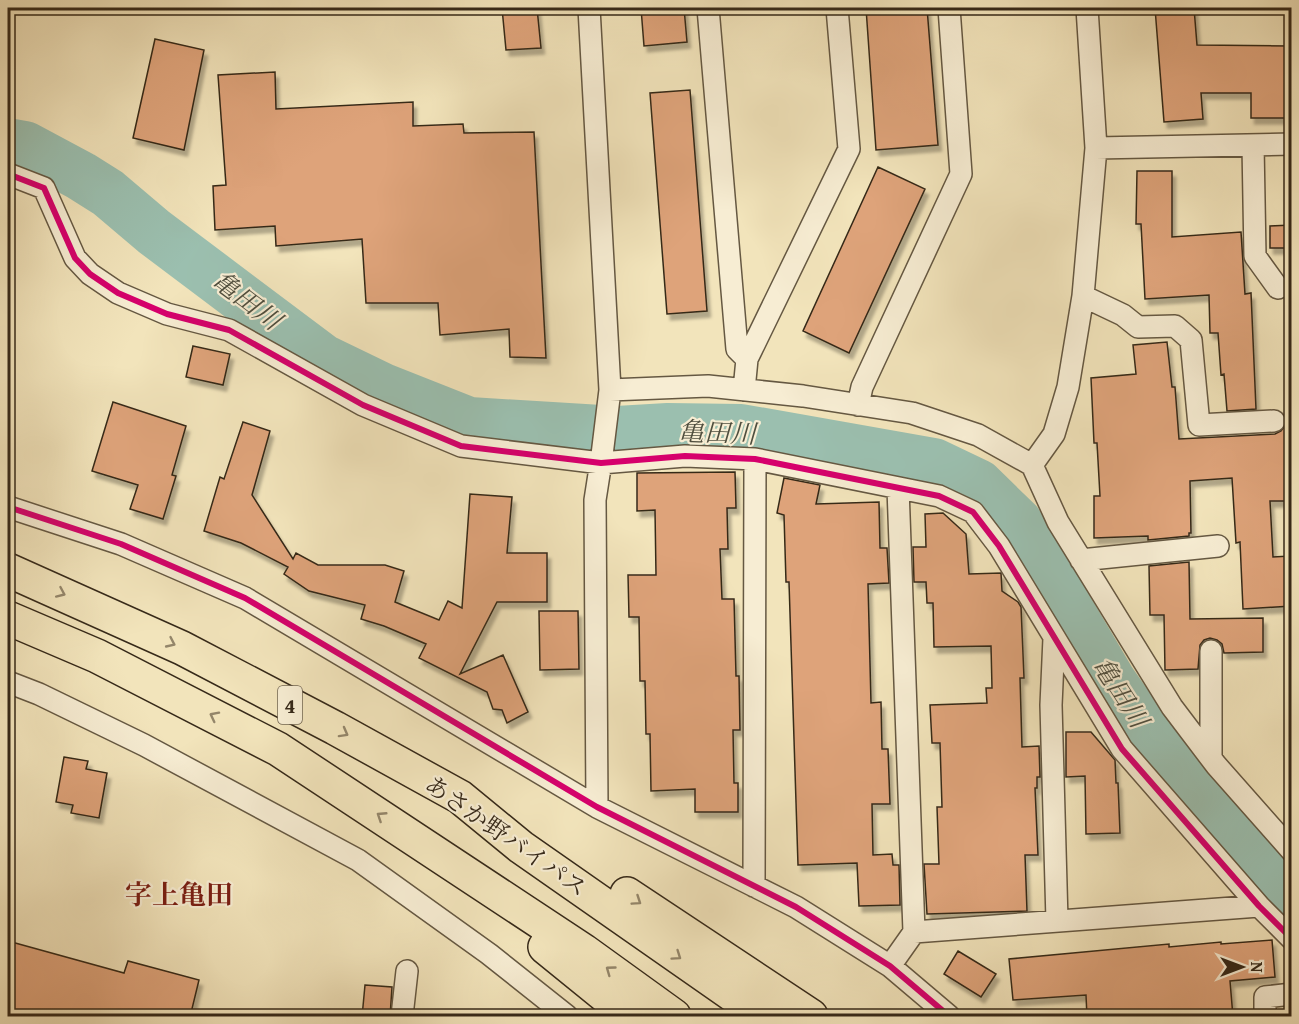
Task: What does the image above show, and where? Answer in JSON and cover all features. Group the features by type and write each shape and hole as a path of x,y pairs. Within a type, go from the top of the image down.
{"highway":[{"name":"あさか野バイパス","path":"8,570 182,648 335,728 460,798 521,847 763,1017"},
{"name":"あさか野バイパス","path":"8,618 97,656 278,748 584,951 674,1017"},
{"path":"460,798 532,830 811,1017"},
{"path":"430,848 630,1017"}],"street":[{"path":"589,8 610,390 595,500 597,807"},
{"path":"708,8 737,349 747,358"},
{"path":"744,390 747,358 849,149 837,8"},
{"path":"858,405 862,387 961,174 949,8"},
{"path":"1032,465 1054,434 1068,387 1083,296 1096,148 1087,8"},
{"path":"1096,148 1292,144"},
{"path":"1253,145 1255,256 1278,288"},
{"path":"8,174 44,188 75,258 90,274 118,293 167,314 228,330 363,405 461,446 602,459 685,456 755,459 939,496 973,512 999,546 1122,749 1259,906 1292,939"},
{"path":"1083,296 1123,315 1138,327 1175,326 1191,340 1199,425 1274,421"},
{"path":"610,390 708,386 912,413 978,435 1032,465 1058,522 1172,707 1211,758 1292,851"},
{"path":"754,886 755,459"},
{"path":"890,966 914,932 897,488"},
{"path":"8,507 121,544 244,598 597,807 796,907 890,966 949,1017"},
{"path":"1081,560 1218,546"},
{"path":"1054,639 1052,705 1056,921"},
{"path":"1211,651 1211,758"},
{"path":"8,682 39,694 144,745 358,860 489,954 567,1017"},
{"path":"914,932 1259,906"},
{"path":"402,1017 407,971"},
{"path":"1265,1017 1264,997 1292,994"}],"building":[{"path":"502,8 537,8 541,48 506,50"},
{"path":"641,8 684,8 687,42 644,46"},
{"path":"866,8 927,8 938,145 876,150"},
{"path":"1155,8 1194,8 1197,45 1292,46 1292,118 1251,118 1251,93 1201,93 1203,119 1164,122"},
{"path":"155,39 204,50 184,150 133,138"},
{"path":"275,72 276,109 413,102 413,126 463,124 464,133 534,132 546,358 510,357 509,329 440,335 438,303 366,303 362,239 276,246 275,226 215,230 213,186 226,185 218,75"},
{"path":"690,90 707,311 667,314 650,93"},
{"path":"878,167 925,189 849,353 803,331"},
{"path":"1137,171 1172,171 1172,237 1241,232 1245,294 1251,293 1256,409 1227,411 1224,374 1221,375 1218,333 1210,333 1209,295 1145,299 1141,224 1136,224"},
{"path":"1292,225 1292,248 1270,248 1270,226"},
{"path":"1167,342 1172,387 1175,387 1179,439 1275,434 1281,431 1286,424 1292,424 1292,501 1270,501 1273,557 1290,556 1292,606 1243,609 1240,542 1236,543 1232,478 1190,481 1191,533 1189,536 1148,540 1148,536 1094,538 1094,496 1100,496 1097,443 1094,443 1091,378 1136,374 1133,345"},
{"path":"193,346 230,354 223,385 186,377"},
{"path":"113,402 186,426 172,475 176,476 163,519 130,509 138,485 92,471"},
{"path":"243,422 270,431 252,495 293,559 296,553 318,565 385,565 404,571 395,602 439,620 448,601 462,608 470,494 512,497 507,553 547,553 547,602 497,602 460,674 503,655 528,712 507,723 502,710 493,709 487,692 419,658 426,644 361,619 365,605 309,591 284,574 288,567 241,543 204,531 220,477 224,479"},
{"path":"735,472 736,508 727,508 728,549 720,549 722,599 734,599 736,676 739,676 740,730 733,730 734,783 738,783 738,812 695,812 695,789 651,791 650,734 646,734 645,681 640,681 639,617 629,617 628,575 656,575 655,510 637,511 637,473"},
{"path":"784,478 820,485 816,504 879,502 880,548 887,548 889,583 868,584 871,703 881,702 882,749 888,749 890,804 872,804 873,855 892,854 893,865 899,865 900,905 859,906 857,863 798,865 789,582 786,582 784,515 777,513"},
{"path":"943,513 966,534 969,574 1001,573 1002,591 1018,602 1021,607 1024,678 1020,678 1022,747 1039,746 1040,777 1037,777 1037,788 1035,788 1038,855 1025,855 1027,911 927,914 924,864 939,864 937,807 942,807 940,743 932,743 930,705 987,703 986,688 992,688 991,646 934,647 933,603 927,603 926,582 914,582 913,547 926,547 925,514"},
{"path":"1189,562 1190,619 1263,618 1263,652 1224,653 1222,644 1210,638 1204,640 1200,645 1198,669 1165,670 1164,615 1150,615 1149,566"},
{"path":"539,611 578,611 579,669 540,670"},
{"path":"1066,732 1091,732 1115,760 1120,833 1086,834 1085,776 1066,777"},
{"path":"64,757 88,761 86,769 107,773 99,818 71,813 73,805 56,802"},
{"path":"1272,940 1275,977 1230,981 1233,1017 1087,1017 1086,995 1013,1000 1009,959 1169,944 1169,947"},
{"path":"8,941 124,973 128,961 199,980 190,1017 27,1017 8,1011"},
{"path":"958,951 996,974 981,997 944,974"},
{"path":"365,985 392,987 390,1017 362,1017"}],"waterway":[{"name":"亀田川","path":"8,143 25,146 108,193 154,232 323,359 383,388 469,422 617,431 668,428 741,429 934,463 978,484 1018,523 1111,681 1161,752 1207,808 1292,900"}],"cycle path":[{"path":"8,174 44,188 75,258 90,274 118,293 167,314 229,330 363,405 461,446 601,463 685,456 755,459 939,496 973,512 999,546 1122,749 1259,906 1292,939"},
{"path":"8,507 121,544 245,598 597,807 796,907 890,966 949,1016"}],"district":[{"name":"字上亀田","path":"179,894"}]}
